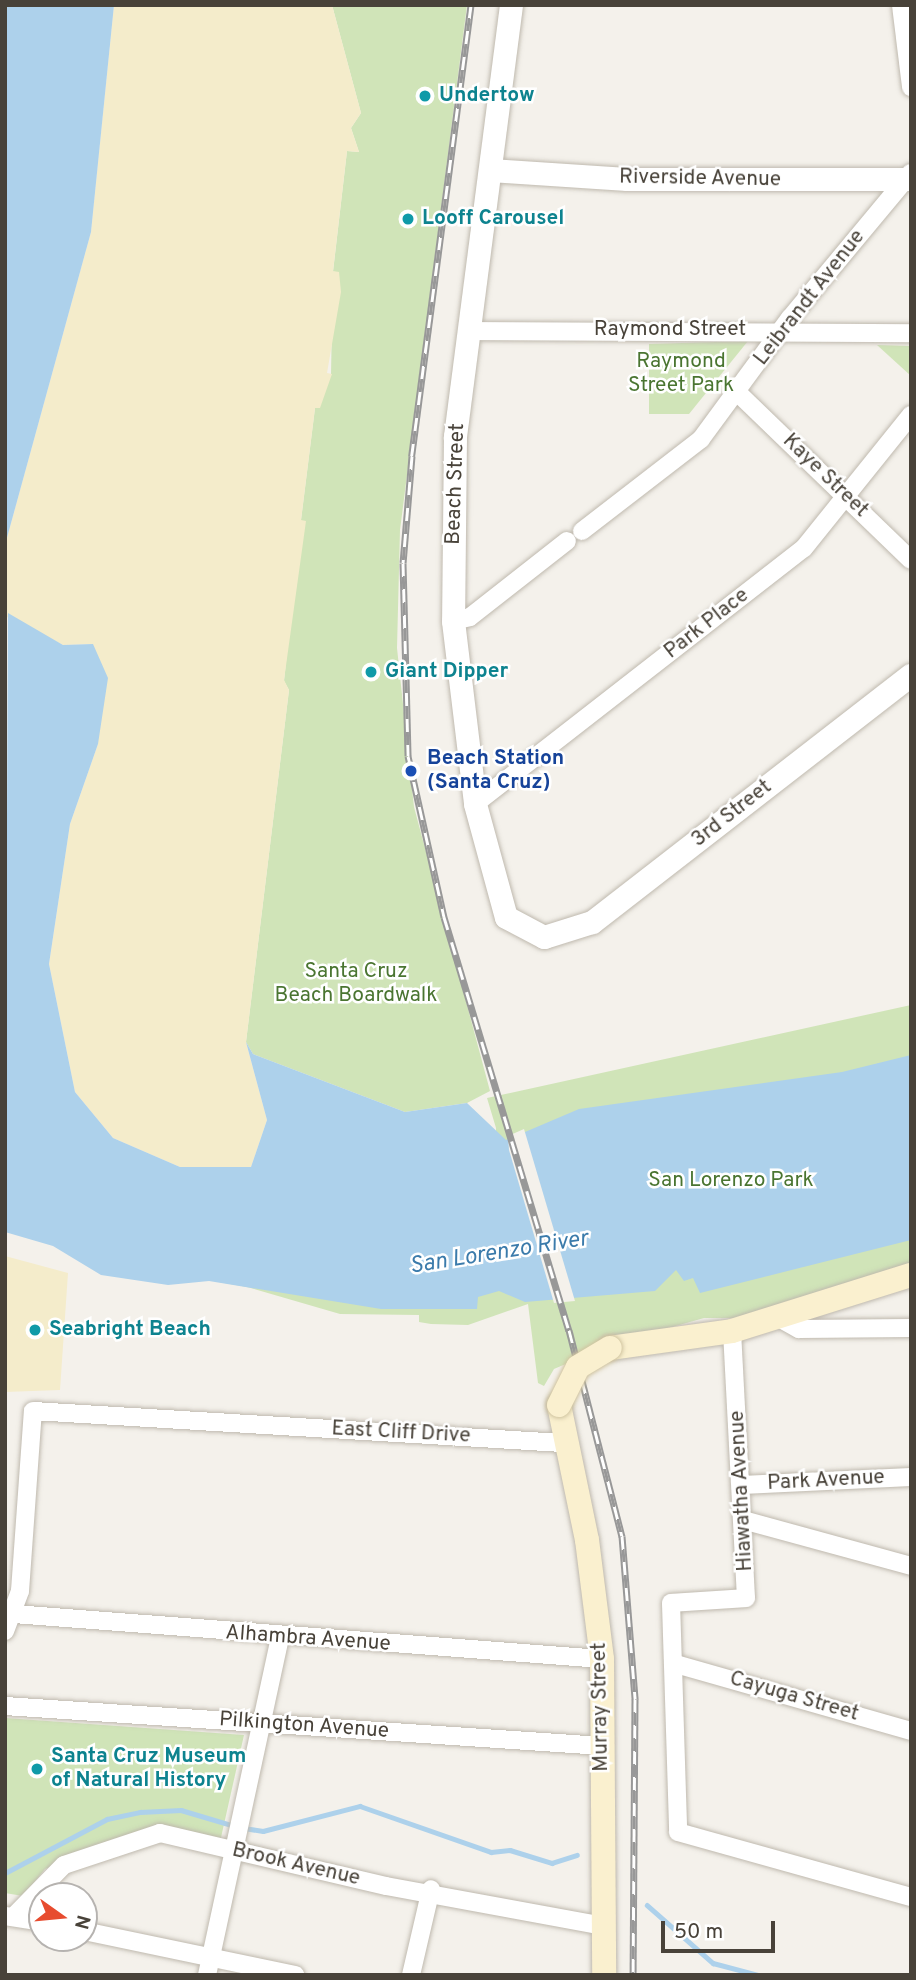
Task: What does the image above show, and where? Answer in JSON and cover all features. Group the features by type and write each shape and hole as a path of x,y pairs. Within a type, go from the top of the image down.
{"main road":[{"path":"563,1443 559,1405 578,1367 610,1348 732,1331 911,1275"},
{"name":"Murray Street","path":"563,1443 587,1540 602,1659 604,1975"}],"street":[{"name":"Beach Street","path":"510,5 471,331 455,436 453,621 475,804 506,917 544,937"},
{"path":"901,5 911,87"},
{"name":"Riverside Avenue","path":"490,170 627,179 909,177"},
{"name":"Leibrandt Avenue","path":"453,621 470,617 701,439 783,331 909,177"},
{"name":"Raymond Street","path":"471,331 911,333"},
{"name":"Kaye Street","path":"738,393 911,560"},
{"name":"Park Place","path":"475,804 804,548 848,498 911,415"},
{"name":"3rd Street","path":"544,937 592,922 911,675"},
{"path":"788,1313 803,1322 824,1329 911,1328"},
{"name":"Hiawatha Avenue","path":"732,1331 746,1598 671,1603 676,1664 678,1832 911,1897"},
{"name":"East Cliff Drive","path":"5,1631 14,1614 33,1411 563,1443"},
{"name":"Park Avenue","path":"742,1485 911,1477"},
{"path":"743,1520 911,1566"},
{"name":"Alhambra Avenue","path":"14,1614 280,1638 602,1659"},
{"path":"209,1966 259,1723 280,1638"},
{"name":"Cayuga Street","path":"676,1664 911,1731"},
{"name":"Pilkington Avenue","path":"5,1706 603,1746"},
{"name":"Brook Avenue","path":"9,1916 64,1865 148,1833 386,1886 431,1889 604,1926"},
{"path":"411,1975 431,1889"},
{"path":"9,1916 28,1919"},
{"path":"98,1935 209,1966 295,1975"}],"green space":[{"name":"Santa Cruz Beach Boardwalk","path":"332,5 467,5 400,530 397,648 414,807 490,1091 467,1103 405,1112 253,1054 246,1042 289,690 284,681 315,408 331,374 333,272 347,151 359,152 351,128 361,113"},
{"name":"Raymond Street Park","path":"748,341 689,414 649,414 649,344"},
{"path":"877,345 911,346 911,376"},
{"name":"San Lorenzo Park","path":"911,1005 911,1268 742,1318 704,1318 612,1344 554,1369 544,1386 538,1383 528,1304 468,1325 431,1324 419,1322 419,1315 340,1314 247,1287 68,1255 73,1241 495,1212 496,1128 487,1098"},
{"path":"5,1718 244,1735 220,1842 150,1828 45,1869 34,1882 28,1882 28,1890 23,1896 5,1893"}],"sand":[{"path":"114,5 332,5 361,113 351,128 359,152 347,151 333,271 339,272 341,292 327,373 332,374 320,408 315,408 301,520 306,521 284,680 289,690 246,1042 267,1120 251,1167 180,1167 113,1138 75,1092 49,964 70,824 98,744 93,644 63,645 5,616 5,545 91,232"},
{"name":"Seabright Beach","path":"5,1256 68,1273 60,1390 5,1392"}],"water":[{"path":"5,5 114,5 91,232 5,545"},
{"name":"San Lorenzo River","path":"8,613 63,645 93,644 108,678 98,744 70,824 49,964 75,1092 113,1138 180,1167 251,1167 267,1120 246,1042 253,1054 405,1112 467,1103 506,1140 579,1109 842,1072 911,1055 911,1240 700,1293 693,1278 684,1281 676,1270 655,1291 525,1302 499,1291 478,1297 477,1309 381,1309 209,1281 168,1285 101,1275 53,1246 5,1232"}],"pier":[{"path":"524,1129 575,1301 554,1303 509,1150 508,1136"}],"waterway":[{"path":"244,1828 263,1831 360,1806 491,1852 510,1850 552,1863 577,1855"},
{"path":"5,1873 107,1819 140,1812 181,1810 235,1826"},
{"path":"647,1905 713,1963 758,1975"}],"railway":[{"path":"471,5 412,456 403,563 408,756 444,917 569,1330 622,1536 635,1699 633,1975"}],"place":[{"name":"Undertow","path":"425,96"},
{"name":"Looff Carousel","path":"408,219"},
{"name":"Giant Dipper","path":"371,672"},
{"name":"Beach Station (Santa Cruz)","path":"411,771"},
{"name":"Seabright Beach","path":"35,1330"},
{"name":"Santa Cruz Museum of Natural History","path":"37,1769"}]}
